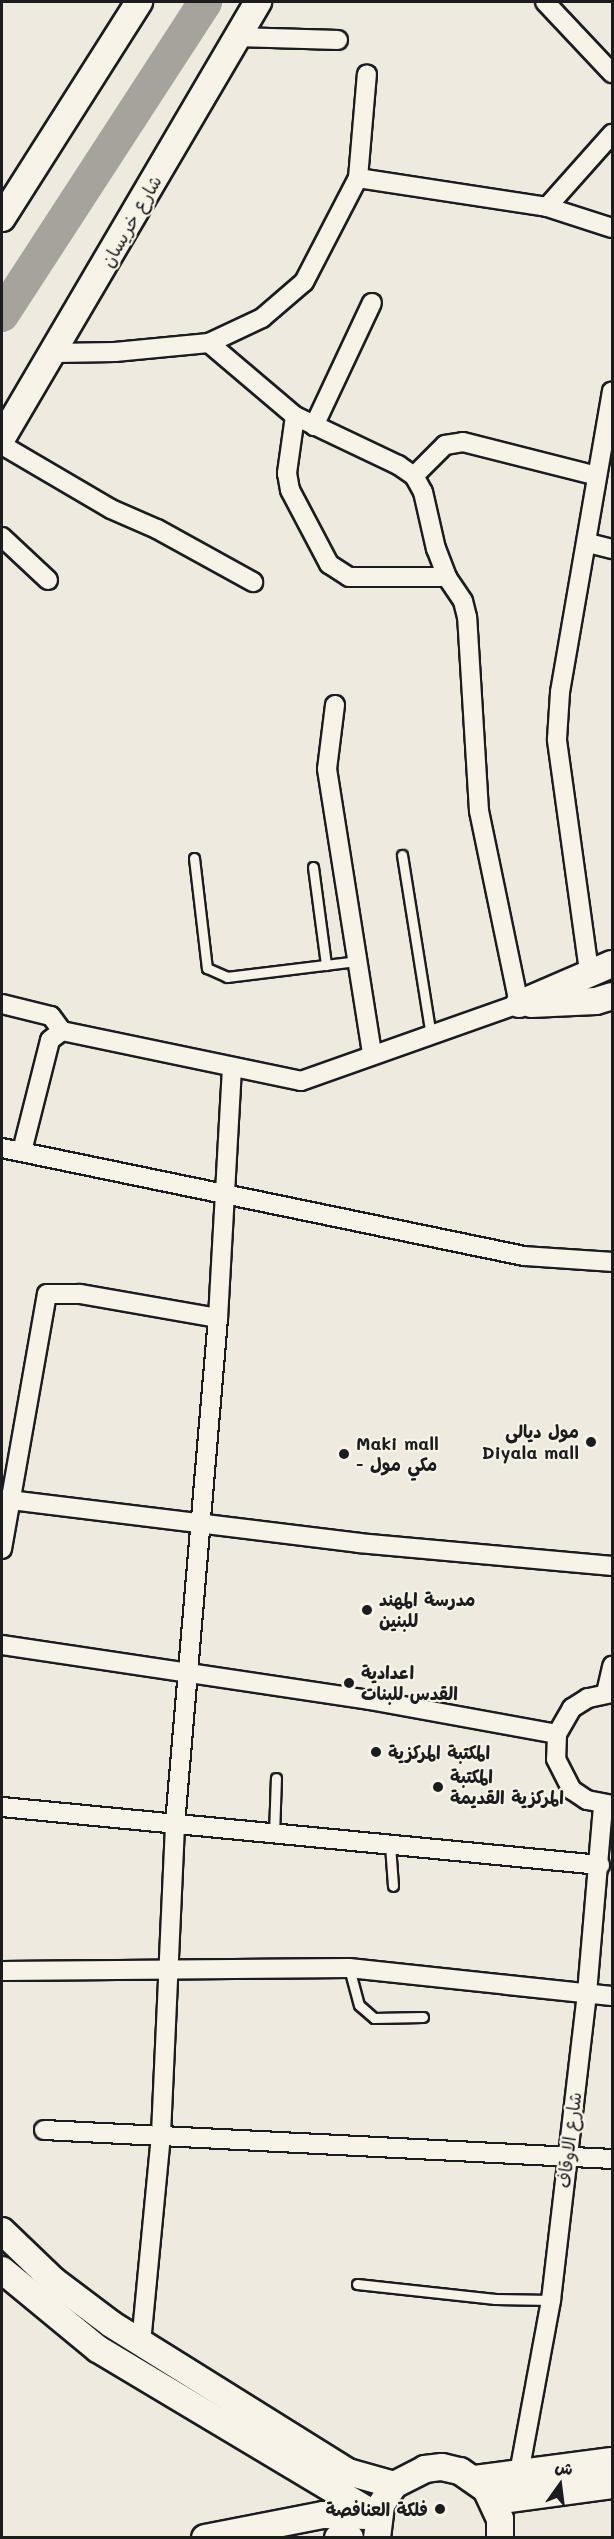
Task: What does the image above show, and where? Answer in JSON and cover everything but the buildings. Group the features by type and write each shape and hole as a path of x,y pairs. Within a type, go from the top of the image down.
{"street":[{"path":"2,218 139,2"},
{"name":"شارع خريسان","path":"2,438 55,353 258,2"},
{"path":"545,2 612,72"},
{"path":"237,37 338,40"},
{"path":"55,353 115,352 209,343 262,318 304,282 358,177 368,74"},
{"path":"547,207 612,134"},
{"path":"358,177 547,207 612,228"},
{"path":"314,426 372,303"},
{"path":"209,343 295,416 414,476 423,492 436,549 447,577 463,601 467,617 479,812 519,1004"},
{"path":"2,1004 51,1016 62,1031 301,1081 372,1054 431,1036 519,1004 601,967 557,739 561,692 612,391"},
{"path":"295,416 287,473 290,490 329,564 348,577 447,577"},
{"path":"414,476 445,445 463,442 597,476"},
{"path":"2,445 111,509 157,529 253,582"},
{"path":"2,537 48,580"},
{"path":"588,543 612,549"},
{"path":"335,705 327,769 372,1054"},
{"path":"519,1004 596,1001 612,996"},
{"path":"22,1151 50,1040 62,1031"},
{"path":"141,2343 161,2134 175,1824 187,1672 203,1524 219,1318 232,1067"},
{"path":"2,1148 225,1196 524,1256 612,1262"},
{"path":"2,1550 7,1500 47,1294 80,1294 219,1318"},
{"path":"7,1500 203,1524 612,1566"},
{"path":"2,1644 187,1672 558,1734"},
{"path":"608,1805 587,1800 562,1776 556,1759 558,1734 572,1708 609,1693 612,1666"},
{"name":"شارع الاوقاف","path":"519,2473 551,2300 608,1805"},
{"path":"2,1807 600,1865"},
{"path":"2,1971 349,1968 612,1996"},
{"path":"44,2130 161,2134 612,2159"},
{"path":"2,2231 54,2281 141,2343 348,2472 394,2486"},
{"path":"2,2270 67,2326 130,2370 377,2524"},
{"path":"476,2479 612,2461"},
{"path":"377,2524 394,2486 408,2475 434,2468 460,2471 476,2479 494,2501 500,2538"},
{"path":"494,2501 612,2486"},
{"path":"205,2538 323,2515 350,2513 377,2524"},
{"path":"338,2538 350,2538"}],"lane":[{"path":"402,855 431,1036"},
{"path":"194,858 207,968 227,977 358,961"},
{"path":"313,867 326,965"},
{"path":"274,1834 276,1778"},
{"path":"390,1845 393,1886"},
{"path":"349,1968 359,2005 374,2018 423,2017"},
{"path":"357,2284 495,2299 551,2300"}],"waterway":[{"path":"2,315 205,2"}],"place":[{"name":"مول ديالى Diyala mall","path":"591,1442"},
{"name":"Maki mall - مكي مول","path":"344,1454"},
{"name":"مدرسة المهند للبنين","path":"367,1610"},
{"name":"اعدادية القدس للبنات","path":"349,1683"},
{"name":"المكتبة المركزية","path":"376,1752"},
{"name":"المكتبة المركزية القديمة","path":"438,1787"},
{"name":"فلكة العنافصة","path":"440,2509"}]}
